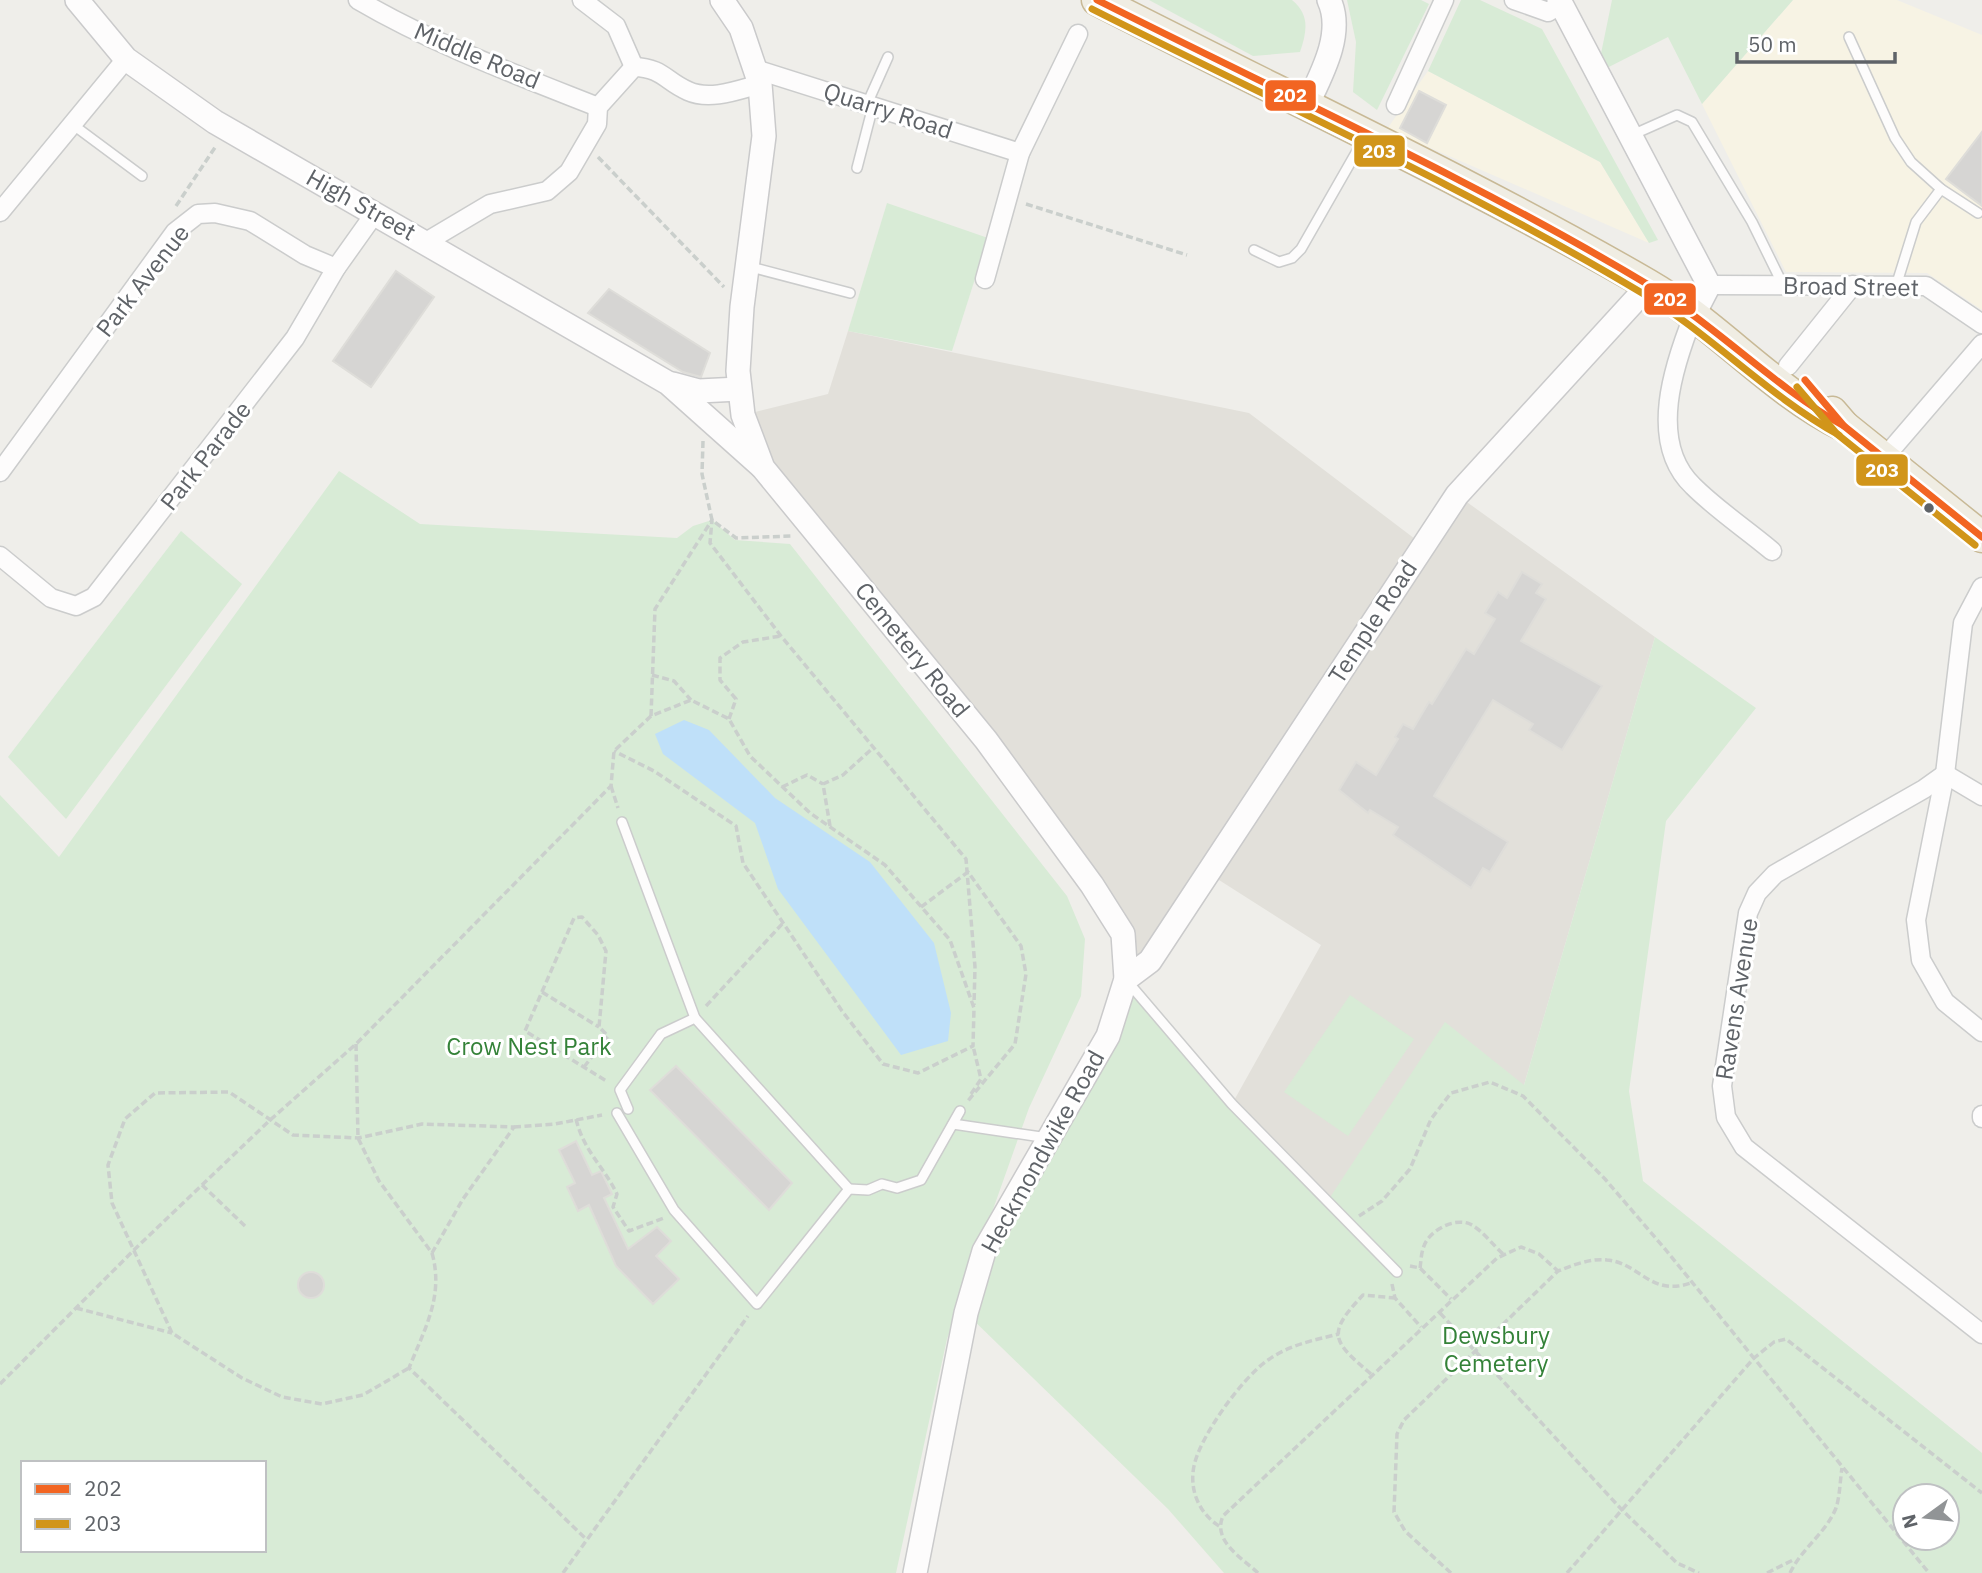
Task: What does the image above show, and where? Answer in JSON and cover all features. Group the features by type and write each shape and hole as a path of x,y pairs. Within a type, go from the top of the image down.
{"highway":[{"path":"1097,0 1306,107 1477,190 1649,285 1694,314 1809,409 1844,426"},
{"path":"1694,314 1737,330 1788,366 1802,377 1844,426 1982,537"}],"main road":[{"name":"High Street","path":"76,0 126,59 228,129 373,216 426,242 668,383 763,468"},
{"name":"Cemetery Road","path":"722,0 741,28 758,76 764,136 742,307 739,389 743,415 763,468 986,740 1092,885 1123,934 1126,979"},
{"path":"1306,107 1325,68 1335,25 1329,0"},
{"path":"1560,2 1709,285 1694,314"},
{"name":"Temple Road","path":"1126,979 1150,961 1457,495 1649,285"},
{"name":"High Street","path":"668,383 698,391 739,389"},
{"name":"Heckmondwike Road","path":"915,1573 965,1313 985,1251 1108,1036 1126,979"}],"street":[{"name":"Middle Road","path":"358,0 382,14 499,68 598,107"},
{"path":"582,0 616,26 629,49 634,67"},
{"path":"1396,105 1444,0"},
{"path":"1514,0 1548,12 1560,2"},
{"path":"985,279 1020,153 1078,34"},
{"path":"0,212 126,59"},
{"path":"426,242 490,204 547,191 569,172 597,124 598,107 634,67"},
{"path":"634,67 654,68 690,92 717,95 758,76"},
{"name":"Quarry Road","path":"758,76 870,105 1020,153"},
{"name":"Park Avenue","path":"0,472 175,232 198,214 215,213 250,221 305,255 336,268"},
{"name":"Park Parade","path":"0,556 51,598 76,606 94,597 250,400 295,338 336,268 373,216"},
{"name":"Broad Street","path":"1709,285 1926,286 1982,324"},
{"path":"1788,366 1853,285"},
{"path":"1694,314 1679,352 1670,400 1668,430 1674,460 1691,485 1772,551"},
{"path":"1884,458 1982,344"},
{"path":"1982,587 1963,623 1945,774 1916,920 1921,960 1945,1002 1982,1032"},
{"path":"1945,774 1982,796"},
{"name":"Ravens Avenue","path":"1945,774 1924,789 1775,874 1757,893 1748,913 1722,1086 1726,1117 1744,1147 1982,1334"}],"lane":[{"path":"1849,37 1895,138 1911,162 1941,189 1978,213"},
{"path":"857,168 870,105 888,57"},
{"path":"1630,136 1677,115 1692,122 1752,222 1783,285"},
{"path":"72,124 142,176"},
{"path":"1254,250 1279,262 1292,258 1301,249 1366,136"},
{"path":"1896,286 1916,222 1941,189"},
{"path":"747,266 850,293"},
{"path":"622,822 695,1018 849,1189 867,1190 882,1184 897,1188 921,1180 960,1111"},
{"path":"1126,979 1232,1104 1397,1272"},
{"path":"628,1109 620,1090 661,1034 695,1018"},
{"path":"617,1113 674,1210 757,1304 849,1189"},
{"path":"953,1124 1048,1139"}],"path":[{"path":"175,232 166,219 228,129"},
{"path":"587,145 742,307"},
{"path":"1008,198 1187,255"},
{"path":"710,420 703,433 701,458 712,520 710,542 781,636 966,859 975,967 973,1046 981,1079 960,1111"},
{"path":"712,520 736,538 777,539 815,533"},
{"path":"651,716 655,609 712,520"},
{"path":"729,719 736,699 720,680 720,658 743,642 781,636"},
{"path":"652,675 674,681 691,700 729,719 750,756 782,787 810,813 886,865 950,940 974,1008"},
{"path":"622,822 611,786 614,751 651,716 691,700"},
{"path":"823,784 843,775 874,747"},
{"path":"614,751 654,771 736,826 743,863 785,922 842,1011 883,1064 918,1073 973,1046"},
{"path":"782,787 807,775 823,784"},
{"path":"823,784 831,827"},
{"path":"0,1384 135,1249 269,1121 356,1045 611,786"},
{"path":"921,907 968,872"},
{"path":"960,1111 1015,1044 1026,974 1021,946 968,872"},
{"path":"599,1027 606,951 582,917 574,918 525,1031 620,1090"},
{"path":"695,1018 785,922"},
{"path":"541,992 599,1027 608,1036 584,1067"},
{"path":"75,1308 172,1333 242,1378 282,1397 322,1404 363,1395 409,1368 434,1305 438,1275 432,1252 379,1181 358,1138 356,1045"},
{"path":"1348,1223 1382,1201 1410,1169 1431,1119 1451,1093 1490,1082 1523,1096 1605,1179 1929,1573"},
{"path":"172,1333 112,1203 108,1165 125,1119 155,1093 229,1092 293,1135 358,1138 422,1124 514,1127 555,1124 617,1113"},
{"path":"576,1119 580,1138 591,1158 605,1169 617,1194 613,1207 629,1231 661,1220 674,1210"},
{"path":"432,1252 463,1199 514,1127"},
{"path":"202,1185 245,1226"},
{"path":"1420,1268 1424,1245 1437,1230 1452,1223 1473,1225 1503,1254"},
{"path":"1219,1526 1223,1517 1371,1374 1503,1254 1521,1247 1539,1254 1558,1271"},
{"path":"1451,1573 1405,1531 1394,1512 1397,1434 1404,1420 1558,1271 1577,1263 1609,1260 1656,1283 1675,1288 1692,1282"},
{"path":"1421,1327 1395,1298 1391,1281 1404,1265 1420,1268 1451,1300"},
{"path":"1371,1374 1348,1354 1339,1334 1341,1319 1363,1295 1395,1298"},
{"path":"563,1573 757,1304"},
{"path":"1439,1312 1623,1511 1677,1563 1699,1573"},
{"path":"1258,1573 1230,1547 1219,1526 1203,1515 1195,1497 1194,1466 1213,1425 1245,1380 1268,1360 1300,1343 1339,1334"},
{"path":"1567,1573 1754,1358 1774,1342 1786,1339 1982,1493"},
{"path":"409,1368 586,1539"},
{"path":"1790,1573 1797,1558 1824,1528 1836,1507 1843,1466"},
{"path":"1766,1573 1797,1558"}],"shaded area":[{"path":"1793,0 1897,0 1982,35 1982,310 1927,273 1786,272 1702,104"},
{"path":"1428,71 1600,162 1649,243 1387,129"},
{"path":"848,331 1249,413 1423,545 1457,495 1655,637 1524,1085 1328,1202 1232,1104 1321,945 1208,873 1126,979 1123,934 815,533 743,415 828,394"}],"green space":[{"path":"1149,0 1292,0 1302,12 1305,24 1300,52 1253,56"},
{"path":"1347,0 1421,0 1429,4 1377,110 1353,92 1356,42"},
{"path":"1461,0 1480,0 1542,29 1658,240 1649,243 1600,162 1428,71"},
{"path":"1612,0 1793,0 1702,104 1668,37 1597,73"},
{"path":"887,203 988,238 952,351 848,331"},
{"name":"Crow Nest Park","path":"339,471 420,524 677,538 693,526 712,520 735,540 790,544 1067,896 1085,939 1081,996 1029,1108 947,1339 896,1573 0,1573 0,795 59,857"},
{"path":"181,531 242,584 66,819 8,757"},
{"name":"Dewsbury Cemetery","path":"1655,637 1756,708 1666,821 1629,1091 1643,1181 1982,1453 1982,1573 1224,1573 1168,1509 966,1313 1126,979 1327,1202 1445,1022 1524,1085"},
{"path":"1350,995 1414,1039 1348,1136 1284,1092"}],"water":[{"path":"684,720 709,730 775,798 870,862 934,943 951,1013 948,1041 901,1055 778,889 755,823 663,754 655,734"}],"building":[{"path":"1419,91 1446,105 1427,143 1400,128"},
{"path":"1982,132 1982,206 1946,179"},
{"path":"396,271 434,297 371,387 333,361"},
{"path":"609,289 710,353 701,377 683,372 588,313"},
{"path":"1522,572 1542,584 1536,593 1546,599 1521,641 1602,686 1562,750 1529,730 1533,724 1493,700 1434,796 1508,842 1490,872 1483,868 1471,888 1393,835 1398,827 1370,810 1368,813 1339,790 1356,762 1376,775 1398,739 1395,737 1403,724 1413,729 1466,649 1474,654 1495,619 1485,613 1498,592 1507,598"},
{"path":"676,1066 792,1183 769,1210 650,1090"},
{"path":"576,1141 592,1175 601,1171 612,1194 604,1198 628,1249 657,1227 671,1241 656,1256 679,1279 653,1304 616,1266 589,1205 578,1211 567,1187 575,1183 559,1150"},
{"path":"311,1272 321,1275 324,1285 321,1295 311,1298 301,1295 298,1285 301,1275"}],"transit line":[{"name":"202","path":"1097,0 1375,137 1580,245 1673,301 1793,393 1844,426"},
{"name":"203","path":"1092,9 1370,146 1575,254 1668,310 1788,402 1839,435"},
{"name":"202","path":"1805,380 1844,426 1982,537"},
{"name":"203","path":"1797,387 1837,434 1975,545"}]}
